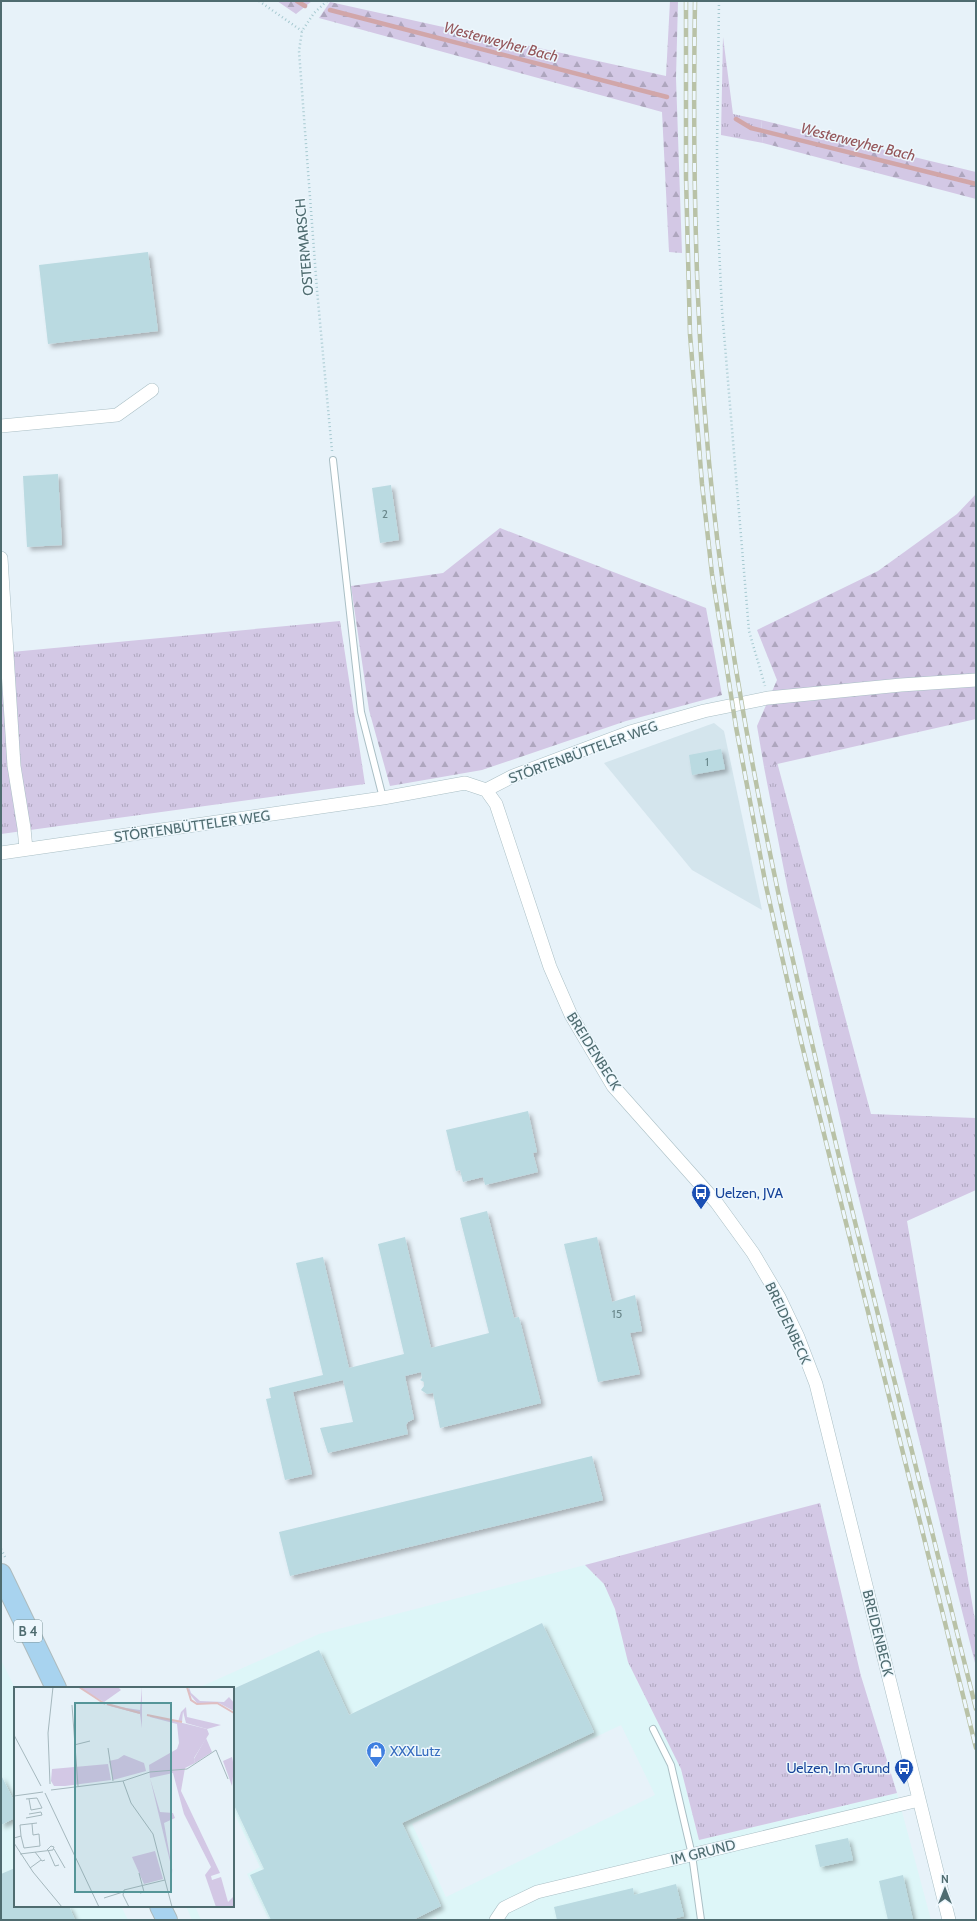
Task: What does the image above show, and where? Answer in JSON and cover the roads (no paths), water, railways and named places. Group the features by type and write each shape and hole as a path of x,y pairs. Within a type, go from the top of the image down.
{"main road":[{"name":"B 4","path":"1,1574 56,1687"},
{"path":"160,1907 167,1920"}],"street":[{"path":"1,426 117,415 152,390"},
{"path":"1,558 14,766 26,850"},
{"name":"STÖRTENBÜTTELER WEG","path":"1,853 383,798 466,783 486,790 513,776 630,732 704,711 768,698 901,685 976,680"},
{"name":"BREIDENBECK","path":"486,790 496,804 550,967 571,1015 613,1086 716,1202 754,1253 779,1297 798,1337 816,1384 949,1920"},
{"name":"IM GRUND","path":"496,1920 504,1908 537,1892 919,1800"}],"lane":[{"path":"333,460 361,712 383,798"},
{"path":"653,1729 671,1765 692,1855 700,1920"}],"waterway":[{"name":"Westerweyher Bach","path":"297,1 305,6"},
{"name":"Westerweyher Bach","path":"330,10 667,97"},
{"name":"Westerweyher Bach","path":"736,119 751,128 976,184"}],"railway":[{"path":"686,1 686,177 690,334 702,484 712,574 736,727 766,886 801,1041 976,1748"},
{"path":"695,1 695,217 701,361 713,505 734,658 764,822 798,984 856,1226 976,1709"}],"place":[{"name":"Uelzen, JVA","path":"701,1210"},
{"name":"XXXLutz","path":"376,1768"},
{"name":"Uelzen, Im Grund","path":"904,1785"}]}
